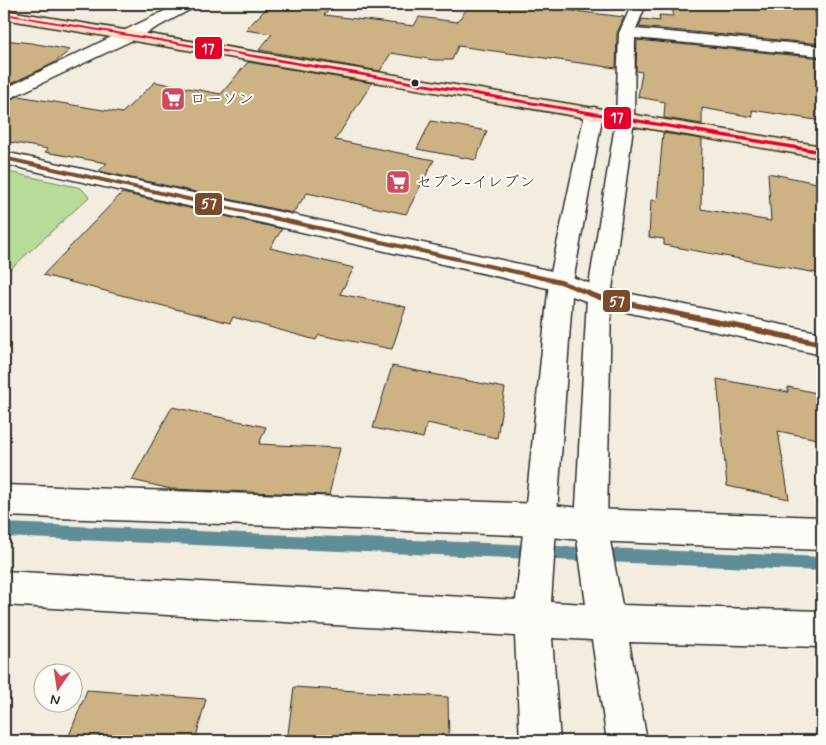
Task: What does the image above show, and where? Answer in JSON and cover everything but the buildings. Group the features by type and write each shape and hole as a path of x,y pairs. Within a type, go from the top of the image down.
{"main road":[{"path":"4,14 822,152"}],"street":[{"path":"4,96 131,35 190,4"},
{"path":"627,741 591,525 599,296 625,119 627,33 638,4"},
{"path":"627,33 822,51"},
{"path":"540,741 532,618 562,282 594,113"},
{"path":"4,158 562,282 599,296 822,344"},
{"path":"4,500 541,520 591,525 822,534"},
{"path":"4,588 607,623 822,629"}],"green space":[{"path":"4,171 81,188 89,197 4,275"}],"waterway":[{"path":"4,530 822,564"}],"transit line":[{"name":"17","path":"4,14 822,152"},
{"name":"57","path":"4,158 561,282 599,297 822,344"}],"place":[{"name":"ローソン","path":"173,99"},
{"name":"セブン-イレブン","path":"398,182"}]}
